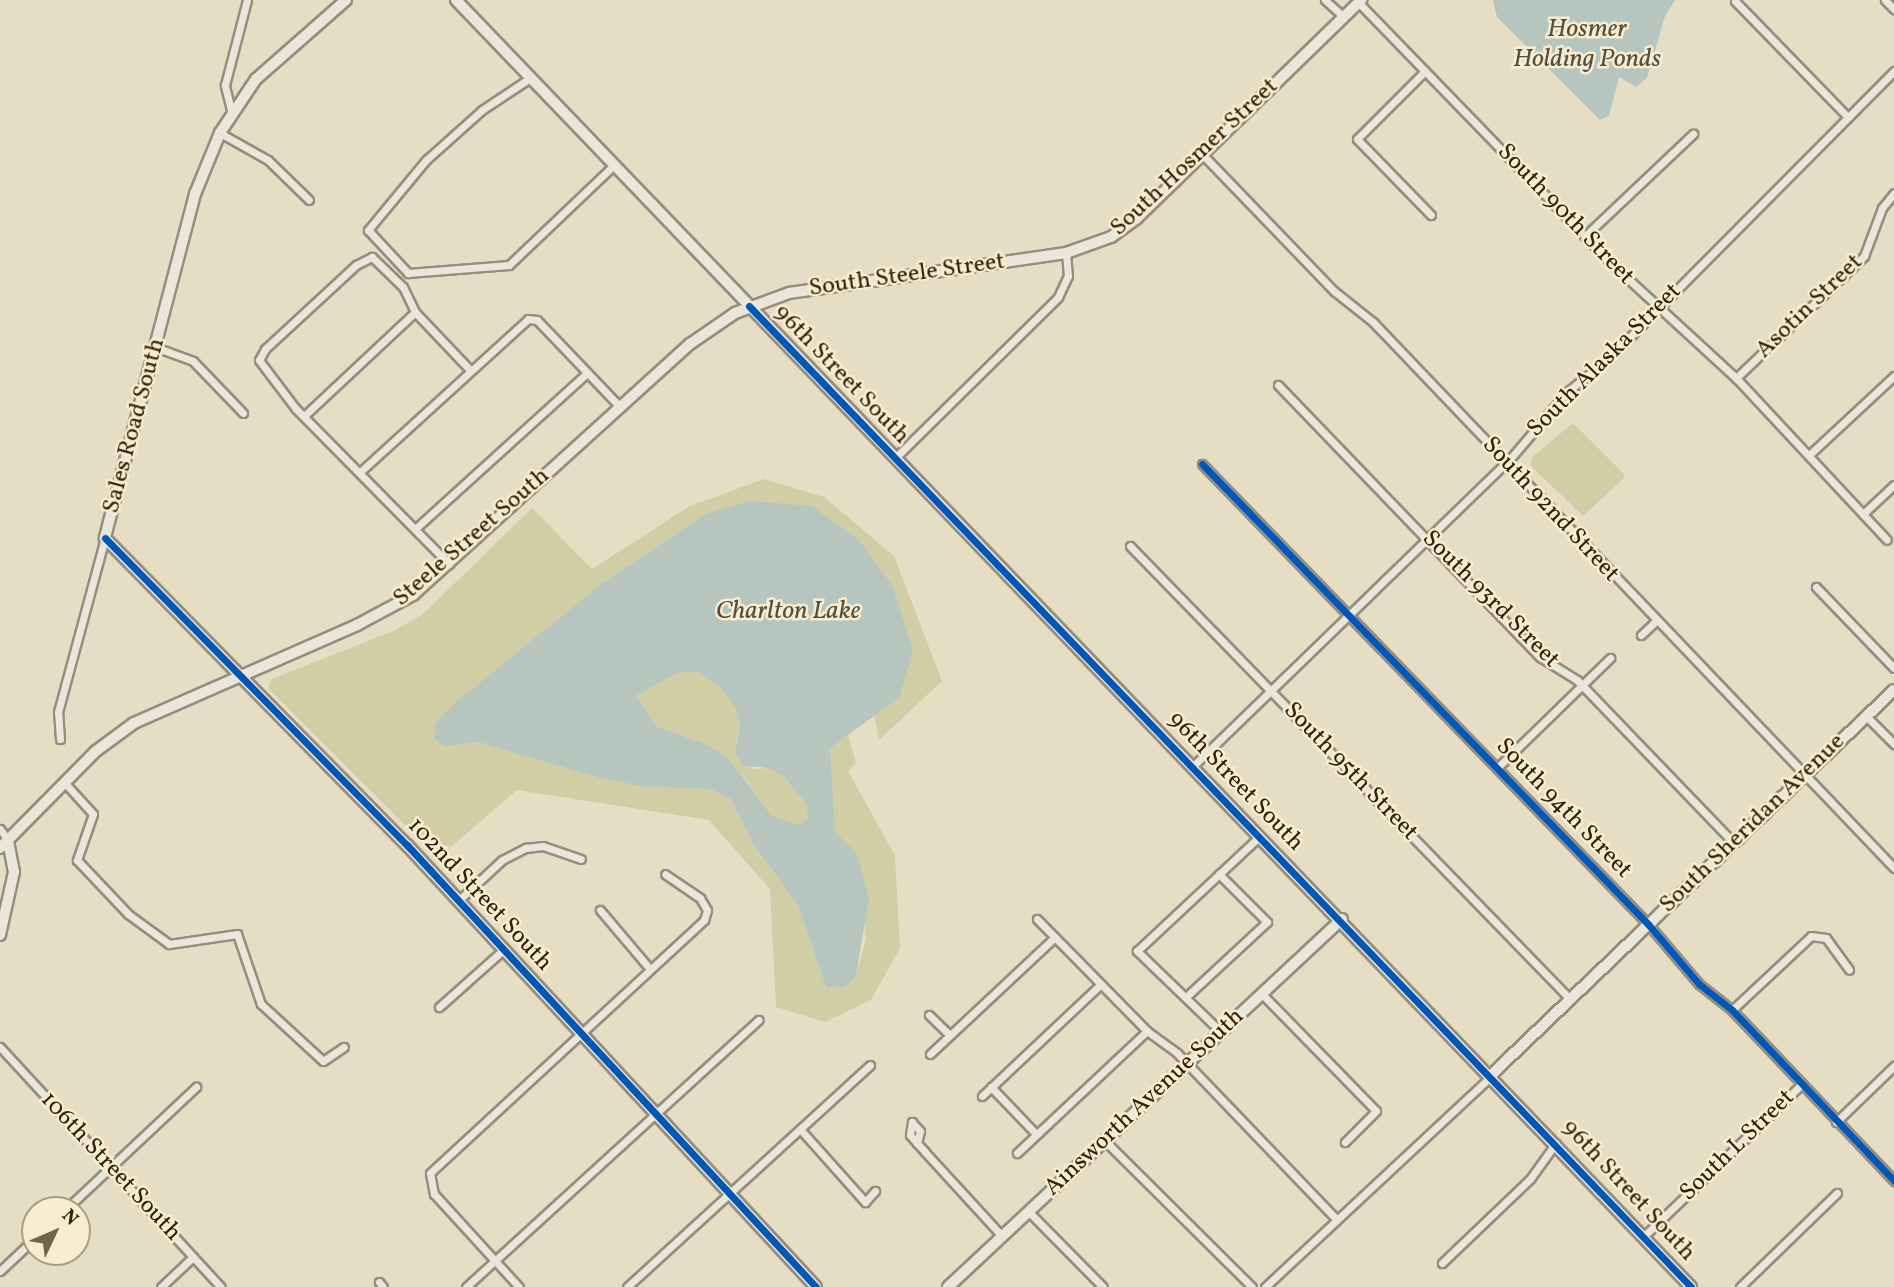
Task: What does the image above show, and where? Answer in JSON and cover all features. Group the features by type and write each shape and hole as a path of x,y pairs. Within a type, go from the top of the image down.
{"main road":[{"name":"Sales Road South","path":"105,538 195,194 220,133 266,69 346,0"},
{"name":"96th Street South","path":"456,0 1342,919 1691,1287"},
{"name":"South Hosmer Street","path":"1066,253 1099,243 1125,228 1360,1"},
{"name":"South Steele Street","path":"749,306 802,291 1066,253"},
{"name":"Steele Street South","path":"4,844 64,782 124,730 238,675 388,610 449,564 701,335 749,306"},
{"name":"102nd Street South","path":"105,538 458,900 816,1287"},
{"name":"South Sheridan Avenue","path":"1491,1075 1894,690"},
{"path":"0,935 14,872 4,844"},
{"path":"0,892 7,906"},
{"name":"Ainsworth Avenue South","path":"948,1287 1342,919"}],"street":[{"path":"232,114 225,85 247,0"},
{"path":"1325,0 1344,17"},
{"path":"1885,0 1894,9"},
{"name":"South 90th Street","path":"1360,1 1585,236 1736,379 1887,540"},
{"path":"1735,1 1848,117"},
{"path":"1425,71 1357,139 1430,215"},
{"name":"South Alaska Street","path":"1193,766 1504,465 1567,392 1658,308 1894,71"},
{"path":"530,78 519,89 488,106 426,160 368,230 408,272 509,265 614,165"},
{"path":"220,133 268,160 309,200"},
{"path":"1585,236 1693,134"},
{"name":"South 92nd Street","path":"1203,155 1334,291 1373,322 1504,465 1894,869"},
{"name":"Asotin Street","path":"1736,379 1864,256 1882,208 1894,193"},
{"path":"895,458 1058,297 1068,276 1066,253"},
{"path":"449,564 304,416 259,360 265,349 369,257 403,287 415,312 470,370"},
{"path":"304,416 415,312"},
{"path":"360,472 470,370 533,318 620,407"},
{"path":"155,347 192,361 243,413"},
{"path":"415,529 587,373"},
{"path":"1809,455 1894,376"},
{"name":"South 93rd Street","path":"1278,385 1541,657 1582,686 1734,843"},
{"name":"South 94th Street","path":"1202,464 1648,924 1699,984 1732,1010 1894,1181"},
{"path":"1863,514 1894,485"},
{"name":"Sales Road South","path":"60,739 58,712 105,538"},
{"name":"South 95th Street","path":"1130,546 1570,999"},
{"path":"1816,587 1894,668"},
{"path":"1642,635 1656,621"},
{"path":"1497,768 1610,659"},
{"path":"1867,716 1894,744"},
{"path":"64,782 92,811 93,819 77,859 128,914 169,944 237,934 261,1004 323,1061 344,1047"},
{"path":"0,829 4,844"},
{"path":"1221,1032 1187,996 1137,951 1261,835"},
{"path":"458,900 502,859 526,848 555,849 581,859"},
{"path":"519,1287 434,1194 429,1179 452,1149 582,1033 707,914 700,898 665,874"},
{"path":"1187,996 1267,922 1219,874"},
{"path":"600,910 650,969"},
{"path":"1037,919 1147,1031 1172,1048 1185,1065 1337,1220"},
{"path":"1732,1010 1816,935 1840,953 1849,970"},
{"path":"930,1054 1055,937"},
{"path":"439,1007 504,949"},
{"path":"982,1096 1101,984"},
{"path":"1262,994 1376,1111 1345,1142"},
{"path":"929,1015 950,1035"},
{"path":"466,1287 758,1020"},
{"path":"1017,1153 1147,1031"},
{"name":"106th Street South","path":"0,1047 221,1287"},
{"path":"627,1287 870,1065"},
{"path":"1836,1122 1894,1066"},
{"path":"1265,1287 1491,1075"},
{"name":"South L Street","path":"1644,1236 1801,1085"},
{"path":"80,1196 196,1087"},
{"path":"991,1087 1037,1134"},
{"path":"800,1129 865,1202 876,1191"},
{"path":"1105,1141 1252,1287"},
{"path":"917,1143 1003,1236"},
{"path":"1442,1263 1530,1180 1556,1143"},
{"path":"1740,1287 1837,1193"},
{"path":"1029,1212 1102,1287"},
{"path":"0,1271 21,1251"},
{"path":"161,1287 193,1257"}],"shaded area":[{"path":"1573,423 1623,473 1624,478 1583,516 1530,465 1532,457"},
{"path":"764,479 824,497 894,556 942,681 879,740 874,714 899,698 705,514 600,585 458,700 446,746 478,742 646,787 710,789 731,799 753,844 798,905 826,986 844,987 856,976 866,939 856,852 835,832 830,748 847,732 856,763 848,771 895,856 900,948 871,1000 825,1022 776,1007 770,889 709,820 517,790 438,858 268,688 272,679 393,631 422,615 532,508 592,569 690,506"},
{"path":"679,672 698,672 720,687 735,707 740,726 736,742 752,769 769,768 784,777 806,803 808,818 799,825 772,816 744,778 706,744 657,727 636,696"}],"water":[{"name":"Hosmer Holding Ponds","path":"1493,0 1675,0 1665,16 1647,78 1636,87 1619,77 1609,116 1600,120 1497,17"},
{"name":"Charlton Lake","path":"750,501 812,506 860,541 892,585 913,651 899,698 830,748 835,832 856,852 869,898 856,976 844,987 826,987 798,905 753,844 731,799 710,789 646,787 601,778 478,742 446,746 434,739 436,723 458,700 600,585 705,514","holes":["679,672 698,672 720,687 735,707 740,726 735,753 743,766 769,768 784,777 806,803 808,818 799,825 772,816 728,758 706,744 657,727 636,696"]}],"cycle path":[{"path":"749,306 1691,1287"},
{"path":"1202,464 1648,924 1699,984 1732,1010 1894,1181"},
{"path":"105,538 407,845 816,1287"}]}
